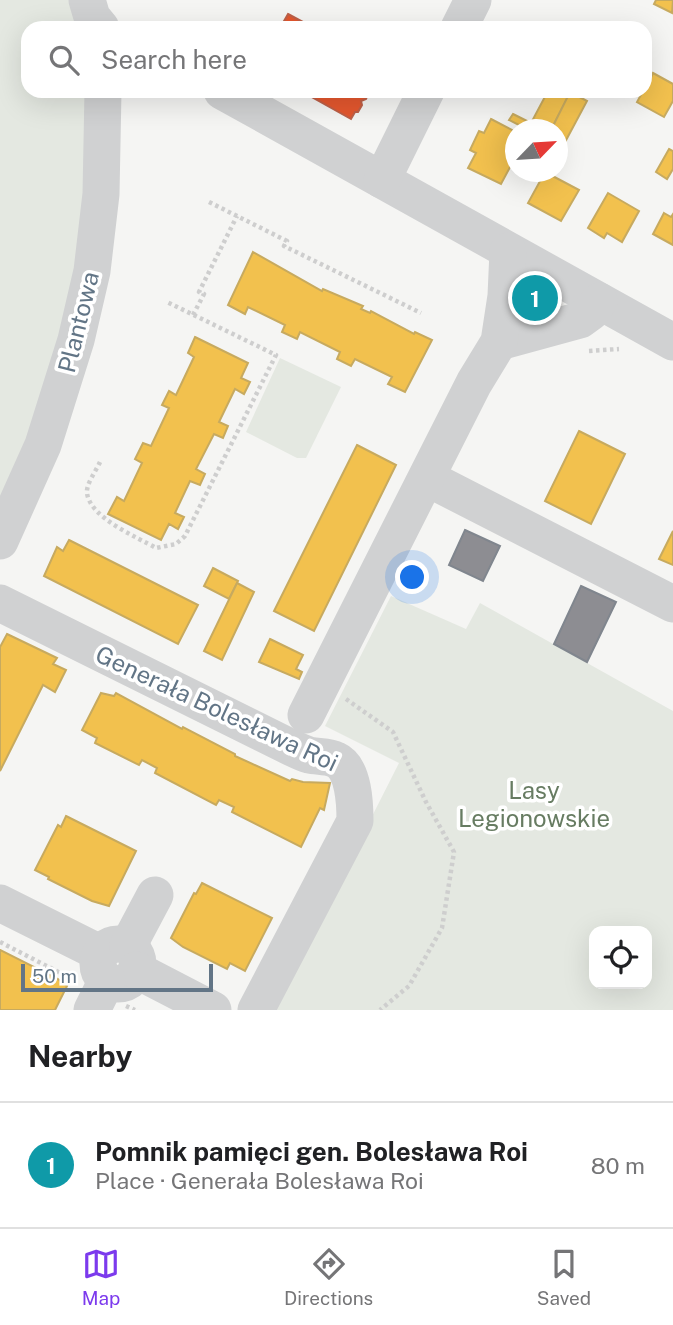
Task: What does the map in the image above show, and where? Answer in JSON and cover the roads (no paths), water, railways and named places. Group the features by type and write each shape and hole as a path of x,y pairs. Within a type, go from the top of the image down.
{"street":[{"path":"87,0 95,21"},
{"path":"462,21 473,0"},
{"name":"Plantowa","path":"0,541 43,445 76,340 92,271 101,194 103,98"},
{"path":"235,98 673,342"},
{"path":"382,180 423,98"},
{"name":"Generała Bolesława Roi","path":"306,715 474,383 499,342 506,296 508,251"},
{"path":"499,342 580,320 591,312 599,301"},
{"path":"427,478 673,604"},
{"name":"Generała Bolesława Roi","path":"0,603 288,746 309,755 340,762 351,783 355,821 256,1010"},
{"path":"110,975 155,895"},
{"path":"0,903 110,975 213,1010"}],"place":[{"name":"Pomnik pamięci gen. Bolesława Roi","path":"535,298"}],"park label":[{"name":"Lasy Legionowskie","path":"534,804"}]}
